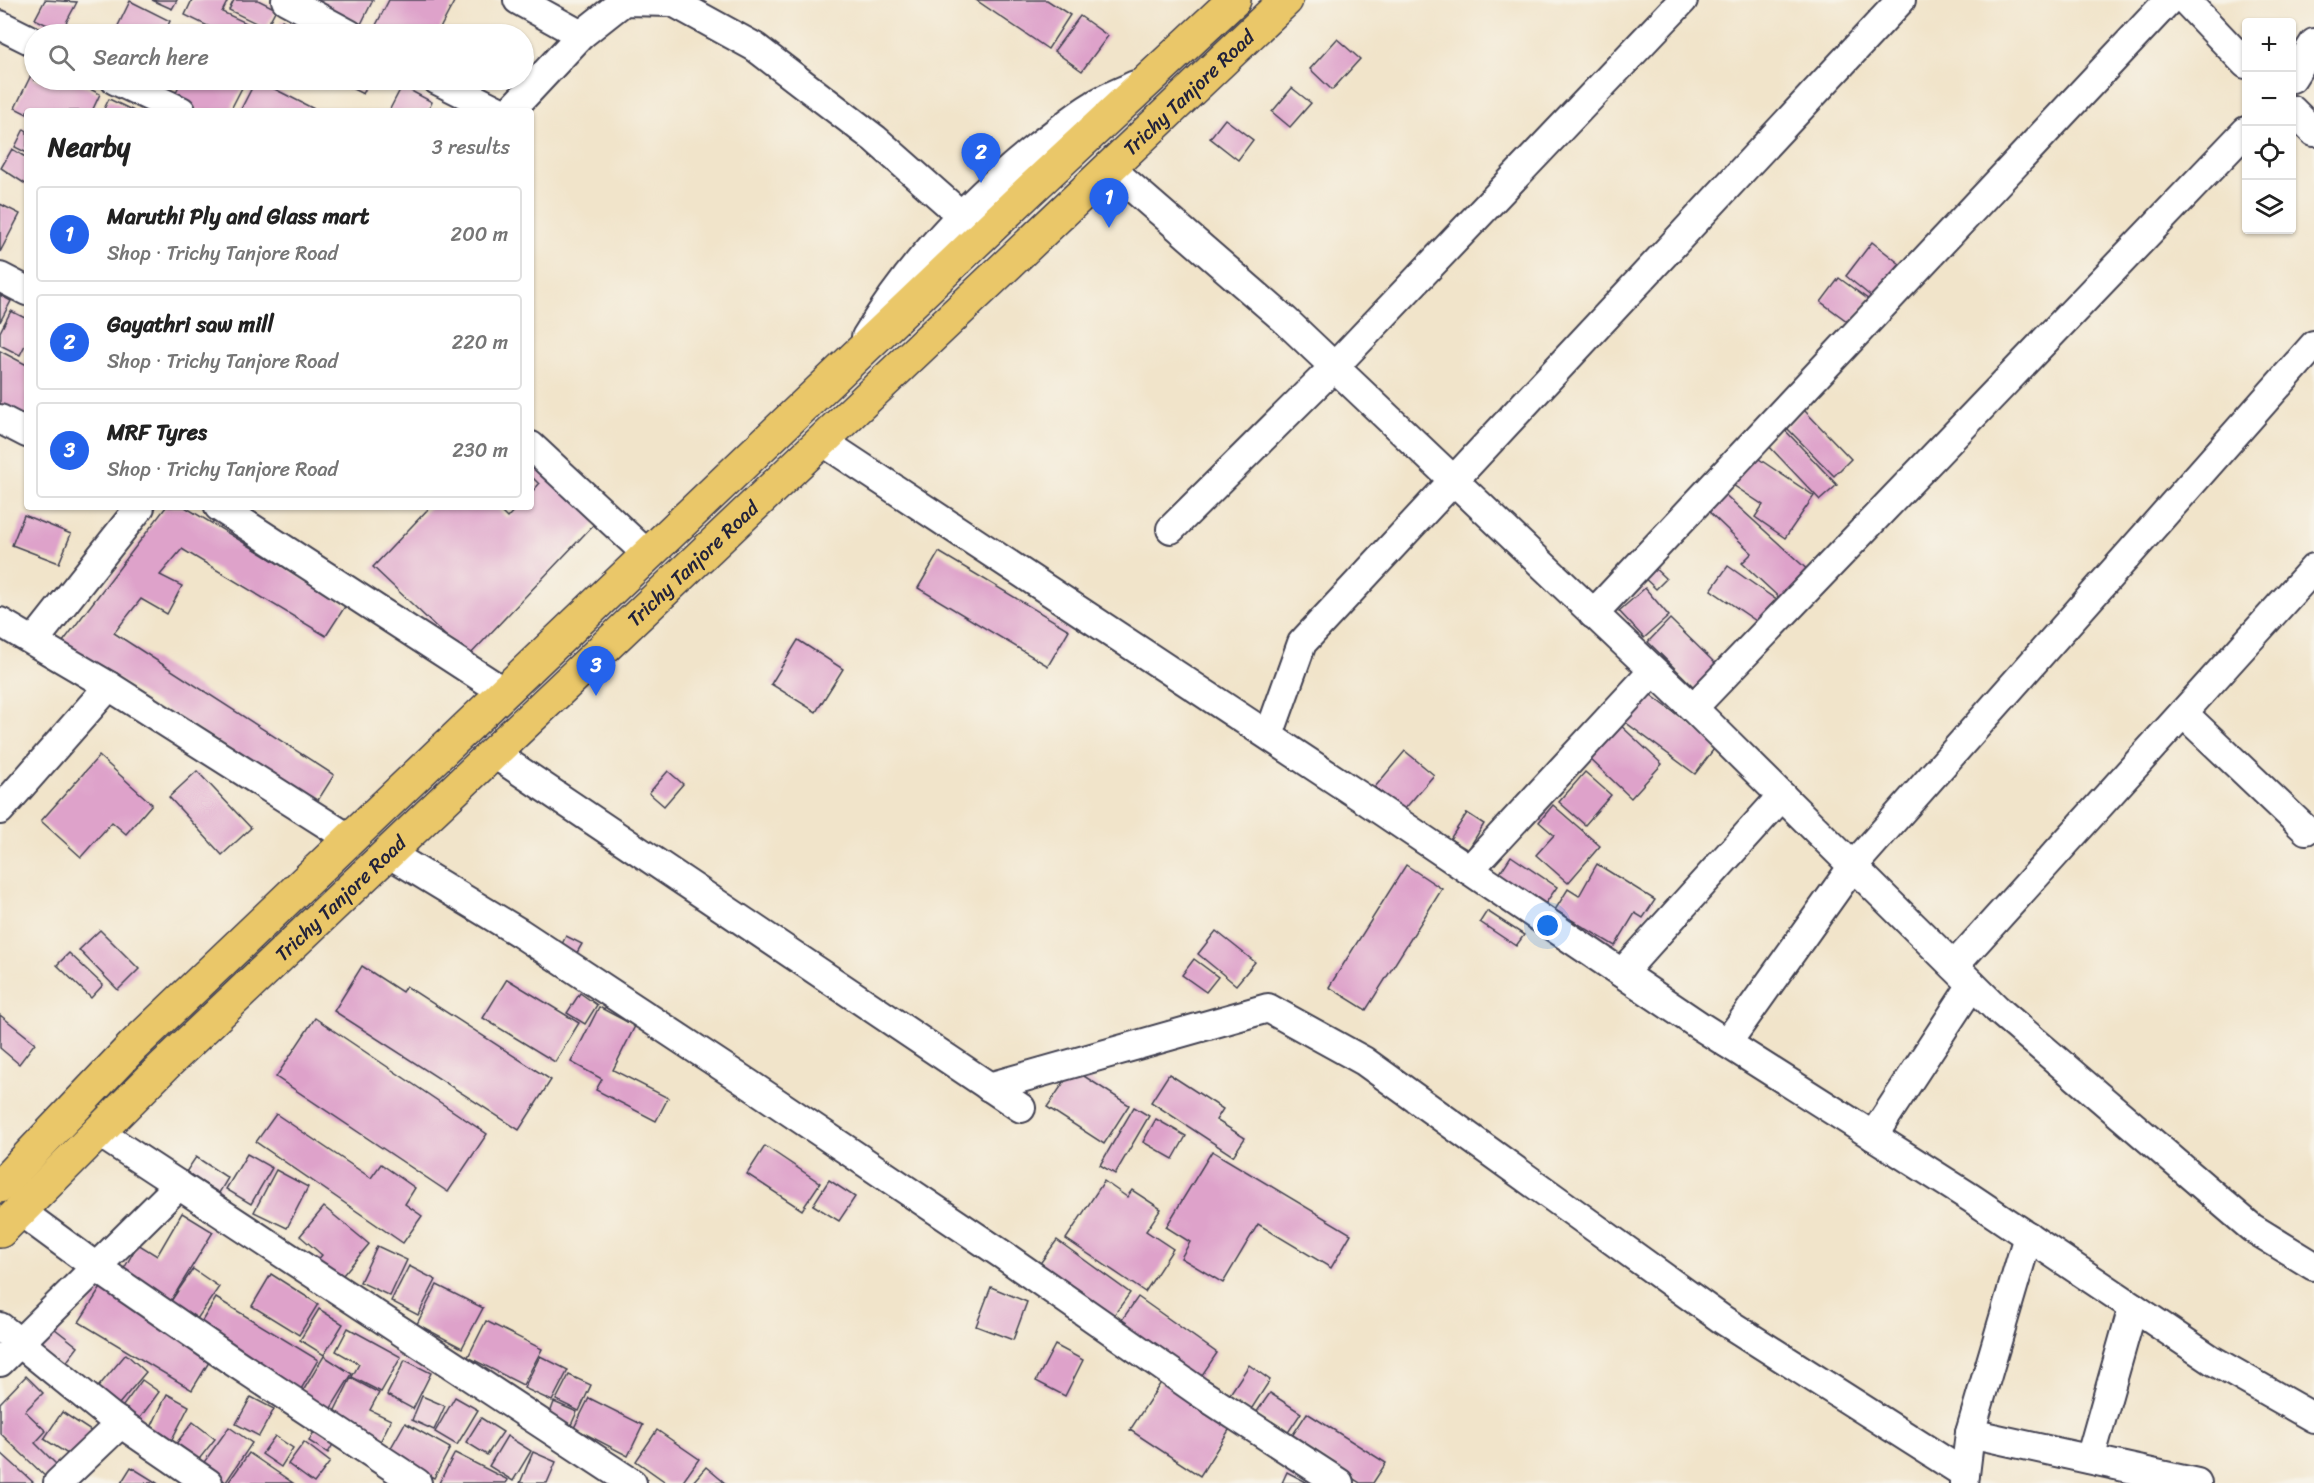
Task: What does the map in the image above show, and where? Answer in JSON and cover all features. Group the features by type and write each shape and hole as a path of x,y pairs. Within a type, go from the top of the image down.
{"highway":[{"name":"Trichy Tanjore Road","path":"0,1185 134,1045 850,362 1234,0"},
{"name":"Trichy Tanjore Road","path":"10,1221 172,1057 1286,0"}],"street":[{"path":"286,0 331,24"},
{"path":"518,0 581,35"},
{"path":"1171,529 1334,367 1683,0"},
{"path":"1269,735 1302,643 1901,0"},
{"path":"1593,614 2169,0"},
{"path":"2185,0 2242,59"},
{"path":"534,85 581,35 624,1 673,2 755,47 875,138 961,215"},
{"path":"0,25 24,37"},
{"path":"2296,72 2314,44"},
{"path":"850,362 908,273 933,242 961,215 1013,166 1058,130 1093,105 1152,77"},
{"path":"136,90 175,108"},
{"path":"457,90 493,108"},
{"path":"513,108 530,90"},
{"path":"2296,114 2314,132"},
{"path":"1693,708 2242,136"},
{"path":"1110,168 1285,320 1693,708 2005,1016 2252,1228 2313,1262"},
{"path":"0,277 24,289"},
{"path":"1727,1043 1852,866 2314,345"},
{"path":"0,419 24,431"},
{"path":"822,441 1269,735 1727,1043 2028,1236 2212,1360 2314,1418"},
{"path":"534,449 648,555"},
{"path":"34,641 138,510"},
{"path":"224,510 504,692"},
{"path":"1873,1136 1963,975 2183,713 2314,568"},
{"path":"0,622 109,686 350,839"},
{"path":"1469,870 1653,671"},
{"path":"0,810 109,686"},
{"path":"2183,713 2307,830"},
{"path":"494,753 1022,1108"},
{"path":"1622,974 1782,796"},
{"path":"388,853 520,933 729,1071 1003,1255 1199,1392 1339,1483"},
{"path":"989,1087 1268,1008 1364,1061 1723,1320 1965,1478 1970,1433 2028,1236"},
{"path":"98,1132 632,1483"},
{"path":"179,1185 96,1267 6,1344 208,1483"},
{"path":"10,1221 96,1267 417,1483"},
{"path":"2090,1459 2133,1307"},
{"path":"58,1483 120,1423"},
{"path":"1970,1433 2197,1483"}],"building":[{"path":"45,0 77,2 65,24 45,24 35,19"},
{"path":"152,0 177,0 172,9"},
{"path":"192,0 228,0 222,12 249,24 203,24 185,15"},
{"path":"234,0 258,0 276,9 268,24 258,24 229,10"},
{"path":"310,0 373,0 361,24"},
{"path":"389,0 455,0 442,24 377,24"},
{"path":"976,0 1047,0 1070,15 1048,49"},
{"path":"130,1 170,21 169,24 119,24"},
{"path":"1080,16 1108,36 1082,71 1054,51"},
{"path":"1337,39 1360,59 1332,90 1310,69"},
{"path":"1292,88 1311,103 1290,127 1272,112"},
{"path":"24,90 92,90 100,94 93,108 24,108 24,112 15,108"},
{"path":"177,90 241,90 232,108 193,108 173,98"},
{"path":"251,90 277,90 312,108 242,108"},
{"path":"400,90 410,90 432,102 429,108 391,108"},
{"path":"109,99 128,108 104,108"},
{"path":"1225,119 1253,140 1238,160 1210,138"},
{"path":"24,129 24,152 15,147"},
{"path":"12,149 24,156 24,183 1,168"},
{"path":"0,204 20,214 0,252"},
{"path":"1872,242 1900,264 1873,298 1846,276"},
{"path":"1839,278 1869,300 1851,324 1821,302"},
{"path":"0,295 11,301 0,322"},
{"path":"11,311 24,318 24,347 20,355 0,345 0,332"},
{"path":"0,351 24,363 24,418 0,406"},
{"path":"1804,410 1851,459 1834,476 1786,427"},
{"path":"1783,428 1837,485 1820,500 1767,444"},
{"path":"1753,455 1814,496 1785,538 1755,517 1763,505 1733,485"},
{"path":"534,460 598,520 468,657 373,567 427,510 499,510 507,518 514,510 534,510 534,490 539,484 534,479"},
{"path":"1720,490 1811,573 1784,602 1742,563 1752,553 1704,507"},
{"path":"164,510 190,510 346,605 326,636 182,549 160,575 182,586 167,614 141,599 114,633 334,775 315,805 62,643"},
{"path":"24,515 71,534 59,563 12,545"},
{"path":"939,552 1069,630 1048,666 918,588"},
{"path":"1649,563 1666,579 1656,589 1639,573"},
{"path":"1728,566 1778,601 1762,625 1711,590"},
{"path":"1645,588 1669,616 1644,638 1619,611"},
{"path":"1670,619 1719,667 1697,690 1648,642"},
{"path":"798,640 843,669 816,712 771,684"},
{"path":"1643,689 1717,745 1695,774 1621,719"},
{"path":"1618,723 1662,764 1631,798 1587,756"},
{"path":"1405,751 1434,775 1403,811 1375,787"},
{"path":"99,756 152,804 126,834 112,822 81,857 41,821"},
{"path":"197,771 251,828 222,855 169,797"},
{"path":"668,771 683,784 664,806 649,793"},
{"path":"1585,772 1611,795 1585,825 1559,802"},
{"path":"1553,805 1600,846 1568,883 1536,855 1554,835 1539,822"},
{"path":"1467,813 1484,824 1468,850 1450,839"},
{"path":"1511,856 1557,887 1543,907 1498,876"},
{"path":"1597,864 1655,900 1643,918 1635,913 1615,946 1555,910 1568,889 1579,896"},
{"path":"1406,865 1442,889 1366,1010 1329,987"},
{"path":"1487,911 1524,935 1516,946 1480,922"},
{"path":"100,930 139,969 118,990 79,950"},
{"path":"1216,931 1255,962 1236,985 1198,954"},
{"path":"566,936 582,944 571,963 557,954"},
{"path":"69,953 103,985 91,998 57,965"},
{"path":"1194,959 1218,977 1206,992 1182,975"},
{"path":"362,966 402,992 406,986 551,1080 519,1130 334,1011"},
{"path":"507,979 579,1023 555,1062 483,1018"},
{"path":"580,993 597,1005 585,1024 567,1013"},
{"path":"599,1007 635,1026 613,1070 668,1098 656,1121 596,1090 602,1079 571,1062"},
{"path":"0,1015 35,1043 19,1064 0,1048"},
{"path":"315,1018 487,1134 448,1192 276,1077"},
{"path":"1073,1069 1129,1105 1104,1144 1047,1107"},
{"path":"1169,1074 1223,1109 1216,1120 1245,1138 1233,1156 1151,1102"},
{"path":"1134,1107 1149,1116 1115,1174 1100,1165"},
{"path":"276,1114 371,1178 381,1164 415,1188 405,1204 422,1216 403,1243 256,1142"},
{"path":"1156,1119 1186,1136 1173,1159 1143,1142"},
{"path":"765,1146 820,1183 802,1210 747,1174"},
{"path":"1212,1151 1351,1234 1331,1268 1258,1224 1223,1283 1181,1258 1190,1242 1166,1227"},
{"path":"247,1154 272,1168 251,1204 226,1189"},
{"path":"196,1157 228,1178 219,1193 186,1172"},
{"path":"276,1170 308,1187 287,1228 254,1212"},
{"path":"829,1180 855,1197 839,1221 813,1205"},
{"path":"1104,1181 1127,1197 1132,1190 1161,1209 1146,1231 1173,1249 1145,1292 1066,1239"},
{"path":"324,1207 369,1244 338,1281 316,1262 322,1255 300,1236"},
{"path":"182,1213 213,1232 169,1304 121,1274 138,1244 157,1256"},
{"path":"1057,1240 1130,1293 1109,1322 1036,1269"},
{"path":"377,1246 407,1260 390,1296 360,1282"},
{"path":"409,1266 436,1280 418,1315 391,1301"},
{"path":"193,1269 219,1287 197,1319 171,1301"},
{"path":"271,1274 318,1304 299,1335 252,1306"},
{"path":"437,1285 483,1308 462,1348 417,1324"},
{"path":"102,1286 214,1354 192,1390 79,1322"},
{"path":"991,1287 1027,1302 1013,1340 976,1326"},
{"path":"1138,1297 1217,1353 1198,1381 1119,1324"},
{"path":"216,1298 318,1360 300,1391 197,1329"},
{"path":"319,1309 343,1324 324,1355 300,1340"},
{"path":"486,1321 542,1349 523,1385 468,1357"},
{"path":"50,1325 78,1347 62,1368 34,1346"},
{"path":"348,1328 401,1357 381,1392 352,1377 359,1364 336,1351"},
{"path":"1055,1345 1083,1360 1065,1396 1036,1381"},
{"path":"126,1354 146,1372 113,1411 93,1393"},
{"path":"324,1356 352,1374 328,1413 300,1396"},
{"path":"540,1356 568,1370 552,1401 524,1388"},
{"path":"405,1360 431,1373 413,1409 387,1395"},
{"path":"1249,1365 1270,1380 1250,1411 1228,1397"},
{"path":"569,1375 591,1385 579,1411 556,1400"},
{"path":"26,1376 43,1393 25,1411 46,1431 35,1443 60,1468 49,1480 0,1433 0,1403"},
{"path":"351,1378 379,1393 370,1410 391,1420 379,1444 330,1420"},
{"path":"142,1380 159,1392 137,1422 120,1410"},
{"path":"1162,1381 1231,1427 1200,1476 1130,1430"},
{"path":"1270,1393 1301,1413 1287,1434 1256,1413"},
{"path":"167,1394 189,1406 168,1447 147,1436"},
{"path":"422,1396 445,1406 434,1430 412,1420"},
{"path":"251,1397 274,1409 259,1436 236,1424"},
{"path":"455,1397 478,1410 457,1445 435,1432"},
{"path":"589,1398 643,1425 628,1456 574,1428"},
{"path":"554,1402 577,1412 571,1425 549,1416"},
{"path":"62,1412 91,1431 74,1458 44,1439"},
{"path":"1307,1413 1386,1463 1373,1483 1360,1483 1290,1439"},
{"path":"481,1418 503,1432 487,1455 466,1442"},
{"path":"193,1422 215,1439 196,1463 175,1445"},
{"path":"405,1423 450,1448 434,1478 388,1453"},
{"path":"229,1427 252,1443 226,1482 202,1465"},
{"path":"316,1428 336,1439 328,1453 309,1441"},
{"path":"657,1430 699,1459 682,1483 667,1483 636,1461"},
{"path":"275,1436 293,1448 281,1467 262,1454"},
{"path":"507,1436 531,1451 513,1481 489,1466"},
{"path":"304,1442 330,1462 314,1483 288,1464"},
{"path":"0,1452 34,1483 0,1483"},
{"path":"533,1452 556,1462 547,1483 520,1483"},
{"path":"249,1453 293,1483 228,1483"},
{"path":"455,1453 508,1480 506,1483 439,1483"},
{"path":"131,1467 157,1483 121,1483"},
{"path":"706,1467 725,1483 692,1483"},
{"path":"1287,1472 1308,1483 1282,1483"}],"place":[{"name":"Gayathri saw mill","path":"981,183"},
{"name":"Maruthi Ply and Glass mart","path":"1109,228"},
{"name":"MRF Tyres","path":"596,696"}]}
